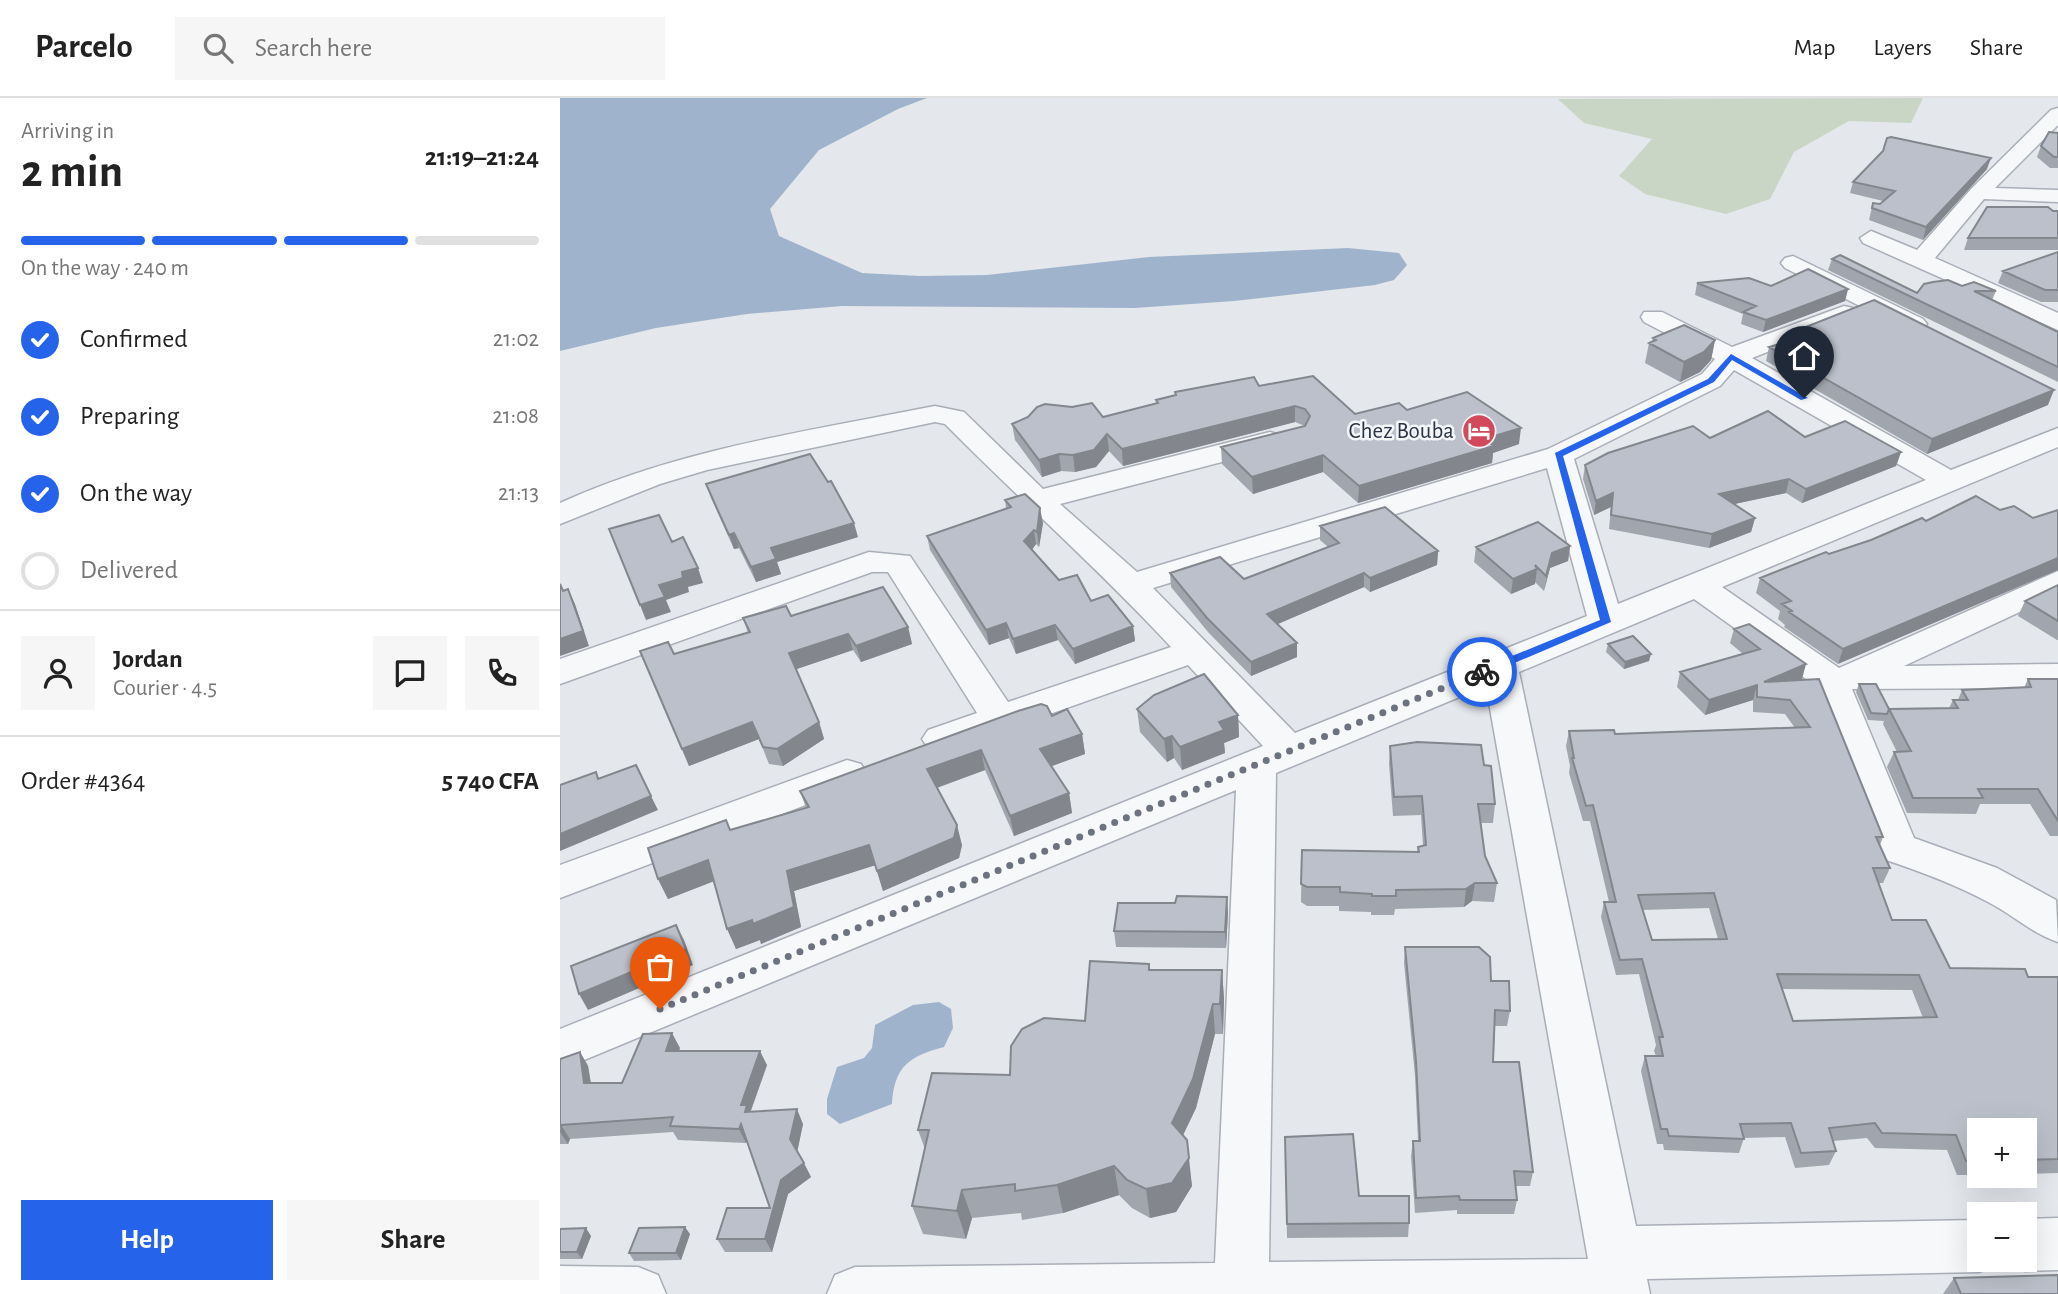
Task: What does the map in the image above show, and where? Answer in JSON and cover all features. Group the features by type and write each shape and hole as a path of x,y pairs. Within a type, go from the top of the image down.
{"street":[{"path":"1920,260 1959,219 1979,192 2058,114"},
{"path":"1979,192 2058,196"},
{"path":"2025,196 2050,217"},
{"path":"1871,237 2058,322"},
{"path":"1793,263 1934,334"},
{"path":"1131,584 1558,455 1711,380 1731,356 1871,302"},
{"path":"1653,317 1731,356 1949,481"},
{"path":"560,515 640,480 720,458 935,414 954,418 1037,499 1131,584 1194,651 1274,758 1241,1290"},
{"path":"1037,499 1072,493 1294,434"},
{"path":"560,1050 2058,437"},
{"path":"1558,455 1606,622"},
{"path":"560,672 869,562 884,561 898,563 999,718"},
{"path":"1838,678 2058,581"},
{"path":"1696,585 1838,678 2058,676"},
{"path":"560,882 999,718 1194,651"},
{"path":"1500,665 1619,1278"},
{"path":"1838,678 1898,848 1953,865 2044,914 2058,925"},
{"path":"2037,1245 2058,1244"},
{"path":"855,1294 1147,1292 1619,1278 1967,1247"},
{"path":"560,1293 638,1294"}],"green space":[{"path":"1923,98 1911,123 1849,121 1794,152 1770,199 1726,214 1645,194 1619,176 1652,139 1584,123 1558,99"}],"water":[{"path":"560,98 927,98 898,109 819,150 770,209 779,236 862,273 987,275 1149,257 1348,248 1399,253 1407,265 1394,280 1375,285 1234,301 1135,308 842,306 747,314 656,328 560,351"},
{"path":"939,1002 951,1009 953,1028 944,1047 913,1059 900,1072 893,1091 892,1104 840,1124 827,1114 827,1099 837,1067 864,1058 872,1048 875,1025 913,1005"}],"building":[{"path":"2049,132 2058,133 2058,157 2054,157 2041,146"},
{"path":"1887,138 1991,158 1926,227 1872,208 1873,203 1880,204 1895,191 1853,182 1883,151"},
{"path":"1987,207 2048,207 2058,211 2058,238 1968,238"},
{"path":"2058,252 2058,290 2045,290 2003,271"},
{"path":"1840,255 1917,293 1924,284 1948,280 1962,286 1974,282 1996,291 1974,291 2058,332 2058,367 1832,259"},
{"path":"1808,269 1848,289 1766,320 1743,312 1756,306 1697,283 1749,278 1771,286"},
{"path":"1874,300 2054,390 1932,439 1769,347 1810,335 1798,330"},
{"path":"1684,325 1715,340 1704,352 1684,362 1649,343 1656,340 1653,338"},
{"path":"1313,376 1355,414 1399,403 1407,410 1467,392 1521,428 1484,439 1494,446 1359,486 1323,455 1252,477 1221,447 1305,426 1310,416 1305,409 1295,406 1122,449 1107,434 1094,450 1073,455 1059,454 1039,460 1012,424 1028,417 1037,407 1045,404 1072,407 1092,403 1103,417 1158,403 1156,400 1176,395 1175,392 1254,377 1259,386"},
{"path":"1768,411 1805,437 1845,421 1901,452 1806,489 1789,479 1719,494 1755,518 1712,534 1611,515 1613,493 1596,501 1585,465 1608,453 1693,426 1710,438"},
{"path":"810,454 828,482 831,481 854,523 771,548 776,559 751,567 734,533 729,535 706,484"},
{"path":"1025,494 1040,508 1037,532 1034,530 1024,541 1059,580 1077,575 1091,601 1108,595 1133,626 1073,649 1055,625 1013,639 1006,623 986,630 927,536 1011,507 1005,500"},
{"path":"1976,496 2000,510 2014,506 2033,518 2058,510 2058,558 1843,649 1789,612 1792,611 1782,604 1791,601 1760,578 1826,552 1829,554 1871,540 1922,518 1926,521"},
{"path":"1385,507 1438,551 1370,578 1364,573 1267,614 1297,643 1251,662 1207,618 1170,573 1220,557 1244,579 1339,543 1320,526"},
{"path":"659,515 672,542 683,537 698,568 682,572 683,578 659,585 665,597 640,605 609,529"},
{"path":"1538,522 1570,546 1552,553 1546,576 1535,565 1537,569 1513,579 1476,547"},
{"path":"560,584 563,591 568,589 583,631 560,639"},
{"path":"2058,585 2058,621 2025,601"},
{"path":"883,587 908,627 856,646 848,634 789,653 819,722 777,749 763,747 752,722 682,749 640,651 668,642 674,654 750,632 743,618 786,606 791,616"},
{"path":"1749,624 1806,664 1764,682 1819,679 1883,837 1876,837 1890,868 1873,868 1892,920 1926,920 1950,968 2025,969 2028,977 2058,977 2058,1159 2037,1160 2037,1118 1967,1118 1966,1161 1956,1135 1882,1133 1875,1123 1829,1128 1836,1151 1801,1153 1791,1123 1740,1124 1744,1139 1669,1136 1667,1129 1661,1129 1645,1056 1663,1056 1659,1037 1663,1037 1642,959 1620,960 1604,902 1616,902 1593,805 1586,806 1572,758 1569,731 1614,730 1615,734 1810,727 1790,700 1757,697 1757,685 1709,700 1680,672 1760,649 1734,629","holes":["1714,893 1727,939 1652,940 1638,895","1777,974 1919,975 1937,1017 1793,1021"]},
{"path":"1633,636 1651,654 1625,662 1608,644"},
{"path":"1204,674 1238,715 1219,722 1224,730 1180,747 1172,736 1164,739 1137,709 1154,695"},
{"path":"2028,679 2058,679 2058,821 2038,789 1978,789 1983,798 1913,798 1894,752 1911,751 1889,709 1958,708 1953,700 1968,700 1962,690 2031,687"},
{"path":"1859,684 1876,684 1889,709 1887,714 1871,713"},
{"path":"1041,704 1047,706 1052,716 1067,709 1082,734 1040,749 1069,793 1010,816 981,750 927,769 957,825 954,838 877,871 869,845 787,871 794,907 753,924 752,920 727,929 708,860 658,879 648,848 726,820 730,830 809,807 800,791"},
{"path":"1417,742 1481,745 1484,765 1491,766 1495,804 1478,804 1485,856 1497,883 1475,883 1466,889 1396,890 1396,896 1340,892 1340,887 1307,887 1301,884 1302,850 1419,852 1418,847 1426,845 1422,796 1394,797 1390,746"},
{"path":"636,765 651,796 560,834 560,785 596,772 598,779"},
{"path":"1177,896 1227,897 1225,932 1114,931 1118,903 1175,903"},
{"path":"676,925 686,949 579,994 571,966"},
{"path":"1405,947 1479,947 1490,957 1491,981 1509,981 1510,1011 1495,1010 1493,1062 1519,1062 1533,1172 1514,1171 1517,1200 1460,1200 1459,1196 1416,1198 1413,1141 1420,1141 1416,1061"},
{"path":"1090,961 1149,964 1149,970 1222,970 1220,1004 1213,1004 1193,1079 1172,1123 1187,1140 1189,1158 1172,1183 1146,1189 1127,1180 1114,1166 1057,1185 1015,1191 1015,1184 962,1190 957,1211 912,1206 929,1130 918,1130 932,1073 1010,1075 1011,1046 1022,1029 1044,1018 1085,1021"},
{"path":"672,1033 666,1051 760,1051 741,1105 747,1105 745,1112 797,1109 790,1139 804,1163 781,1180 765,1239 717,1239 727,1208 770,1208 741,1124 739,1129 670,1126 673,1117 560,1127 560,1059 580,1052 584,1083 622,1083 643,1034"},
{"path":"1353,1134 1359,1196 1409,1196 1409,1223 1287,1224 1285,1137"},
{"path":"685,1227 676,1253 629,1253 639,1228"},
{"path":"586,1228 577,1252 560,1252 560,1229"},
{"path":"2058,1275 2058,1294 1961,1294 1954,1278"}],"way so far":[{"path":"660,1009 1482,672"}],"place":[{"name":"Chez Bouba","path":"1479,431"}],"route":[{"path":"1482,672 1606,622 1558,455 1711,380 1731,356 1804,398"}]}
